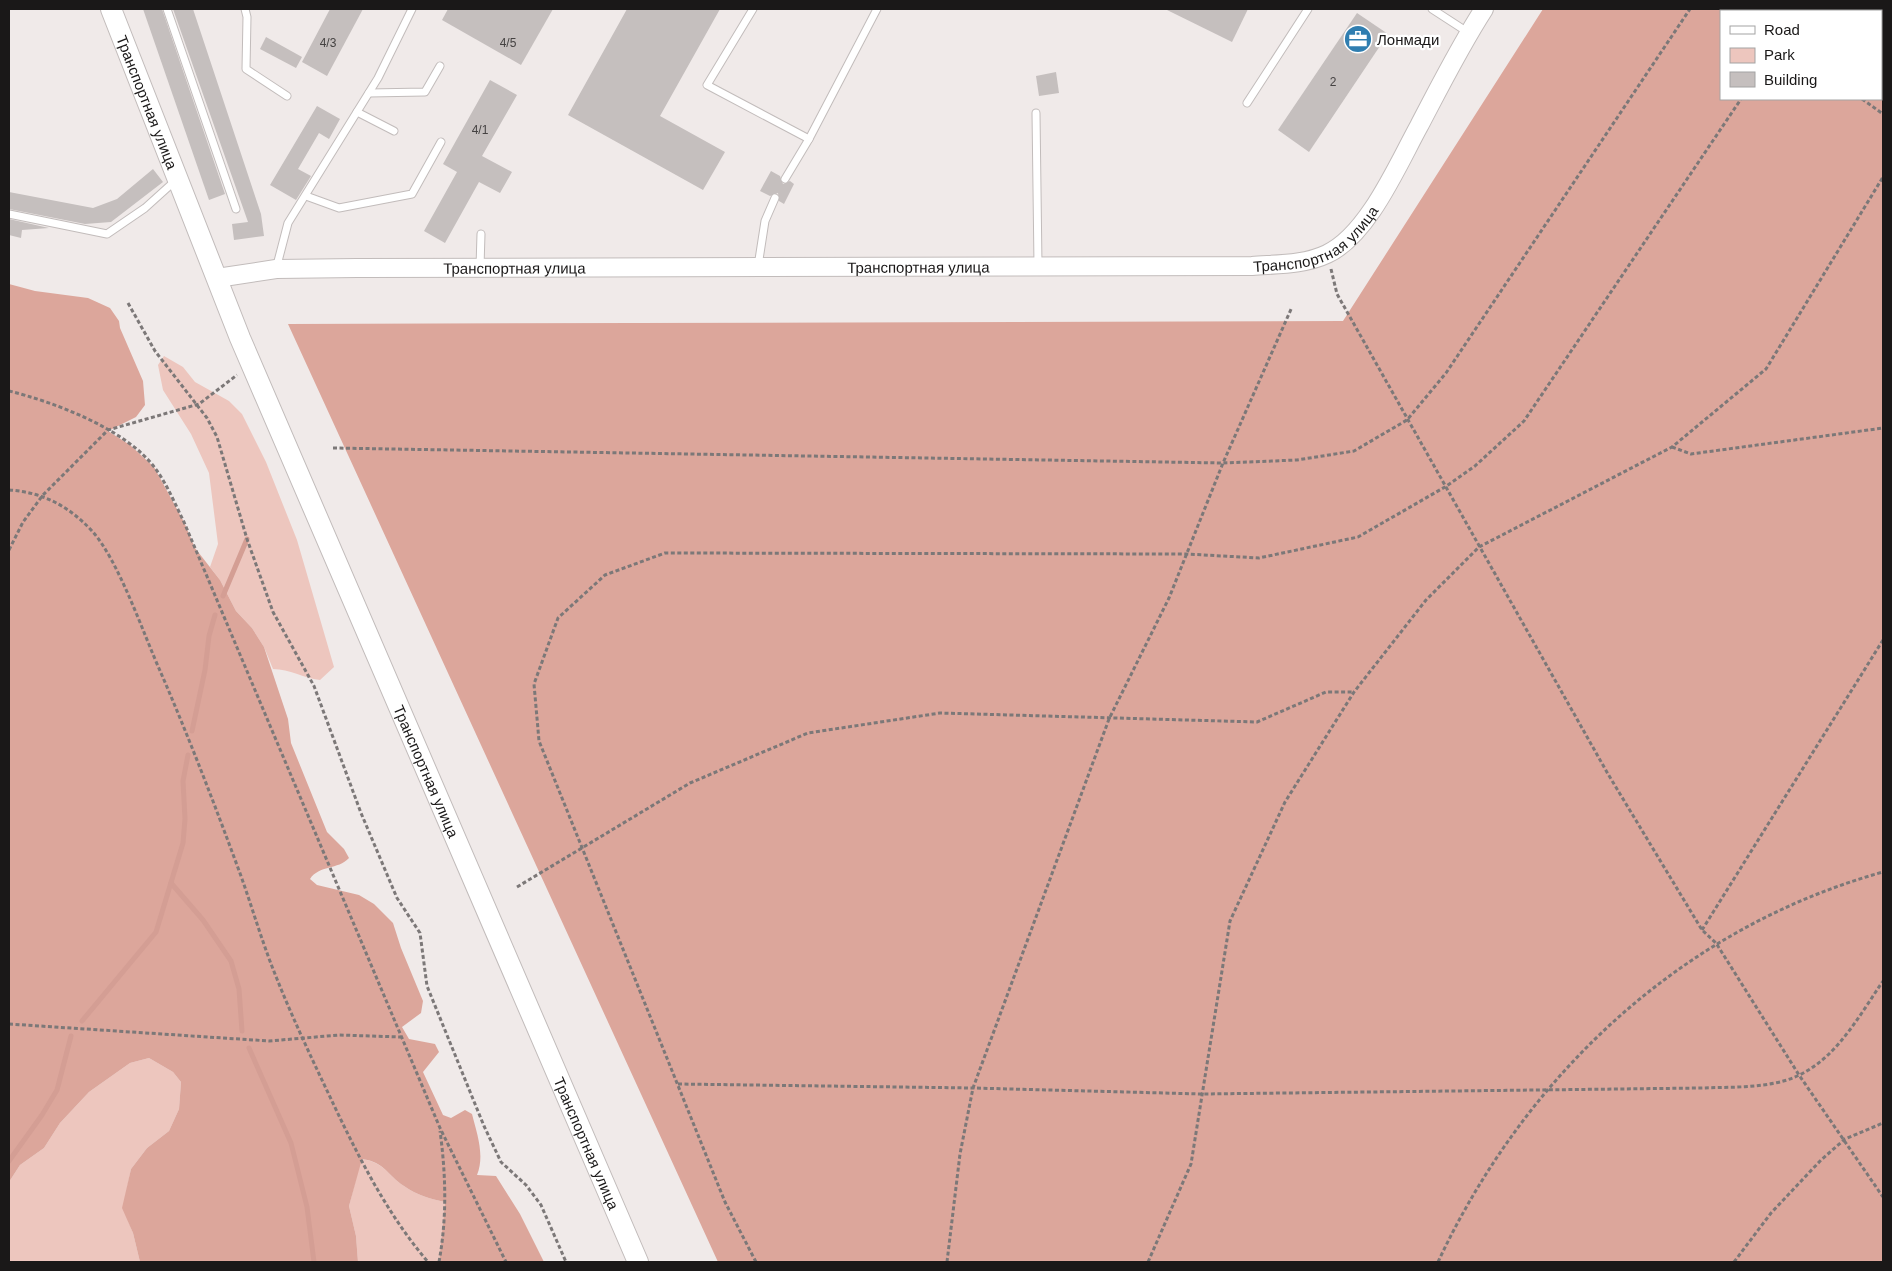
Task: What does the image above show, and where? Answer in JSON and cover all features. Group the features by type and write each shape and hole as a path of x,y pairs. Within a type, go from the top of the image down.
{"main road":[{"name":"Транспортная улица","path":"111,9 253,367 638,1262"}],"street":[{"name":"Транспортная улица","path":"217,278 276,269 1038,265 1252,266 1296,263 1328,254 1356,231 1374,208 1469,33 1484,9"}],"lane":[{"path":"168,9 236,210"},
{"path":"245,9 247,17 246,69 287,96"},
{"path":"276,269 288,223 369,93 412,9"},
{"path":"753,9 707,85 809,140"},
{"path":"785,179 809,140 877,9"},
{"path":"1247,103 1308,9"},
{"path":"1432,9 1469,33"},
{"path":"369,93 425,92 440,66"},
{"path":"357,112 394,131"},
{"path":"1036,113 1038,265"},
{"path":"306,196 339,208 412,194 441,142"},
{"path":"9,214 107,234 144,208 178,178"},
{"path":"758,266 765,221 775,198"},
{"path":"480,268 481,234"}],"path":[{"path":"333,448 1222,463 1297,460 1354,451 1407,420 1446,373 1690,9"},
{"path":"756,1262 725,1202 539,741 534,684 558,618 605,575 665,553 1186,554 1259,558 1358,537 1445,487 1475,466 1524,421 1740,100"},
{"path":"1863,100 1883,114"},
{"path":"1148,1262 1191,1164 1230,921 1285,802 1354,692 1426,600 1479,547 1672,447 1766,369 1883,178"},
{"path":"1328,254 1337,294 1608,774 1702,930 1716,943 1799,1075 1845,1139 1883,1197"},
{"path":"128,303 155,351 207,418 217,437 247,539 273,612 314,686 361,813 397,898 420,934 427,986 484,1126 501,1162 526,1185 541,1205 566,1262"},
{"path":"947,1262 960,1154 973,1088 1108,719 1168,598 1222,463 1292,307"},
{"path":"9,550 23,522 43,495 108,430 196,404 253,367"},
{"path":"9,391 60,407 108,430 130,445 154,467 184,522 440,1128 506,1262"},
{"path":"1672,447 1691,454 1883,428"},
{"path":"9,490 26,490 43,495 62,505 92,531 116,570 177,710 240,874 276,978 303,1038 348,1135 391,1212 410,1241 428,1262"},
{"path":"1702,930 1883,640"},
{"path":"517,887 690,782 808,733 940,714 1257,722 1326,692 1354,692"},
{"path":"1438,1262 1479,1187 1503,1149 1549,1089 1581,1052 1634,1002 1664,978 1716,943 1796,902 1852,881 1883,872"},
{"path":"678,1084 973,1088 1202,1094 1702,1088 1768,1084 1799,1075 1822,1061 1834,1050 1883,981"},
{"path":"9,1024 269,1041 339,1035 401,1037"},
{"path":"1734,1262 1771,1213 1845,1139 1883,1123"},
{"path":"439,1262 445,1216 445,1184 440,1128"}],"green space":[{"path":"164,356 183,367 195,382 229,401 242,414 266,462 297,540 334,667 320,680 285,670 273,669 264,647 252,628 236,611 220,580 210,567 218,544 209,473 191,434 163,390 158,365"},
{"path":"149,1058 173,1072 181,1082 179,1109 169,1131 147,1148 131,1169 123,1208 133,1233 140,1262 9,1262 9,1182 20,1165 44,1148 60,1123 89,1092 130,1063"},
{"path":"361,1159 381,1166 398,1182 414,1192 445,1202 439,1262 358,1262 356,1236 349,1206"}],"shaded area":[{"path":"1543,9 1883,9 1883,1262 718,1262 288,324 1343,321"},
{"path":"9,284 35,291 88,298 110,308 119,321 120,328 143,381 145,405 136,417 108,431 130,445 154,467 184,522 195,548 220,580 236,611 252,628 264,647 288,719 291,743 327,832 344,849 349,858 345,862 323,869 310,879 317,885 359,895 374,904 393,923 401,948 423,1001 421,1013 402,1027 409,1039 435,1044 439,1052 423,1072 443,1115 451,1118 465,1110 472,1114 480,1152 477,1175 496,1176 520,1214 544,1262 439,1262 445,1202 414,1192 398,1182 381,1166 362,1159 349,1206 356,1236 358,1262 140,1262 133,1233 122,1208 131,1169 147,1148 169,1131 179,1109 181,1082 173,1072 149,1058 130,1063 89,1092 60,1123 44,1148 20,1165 9,1182"}],"building":[{"path":"143,9 162,9 225,194 209,200"},
{"path":"173,9 193,9 261,214 264,236 234,240 232,224 248,222"},
{"path":"330,9 363,9 327,76 302,62"},
{"path":"448,9 553,9 521,65 442,20"},
{"path":"627,9 720,9 660,116 725,152 703,190 568,115"},
{"path":"1165,9 1248,9 1232,42"},
{"path":"1357,13 1388,34 1309,152 1278,130"},
{"path":"266,37 302,57 296,68 260,49"},
{"path":"1056,72 1059,93 1039,96 1036,76"},
{"path":"490,80 517,95 482,156 512,172 500,193 479,182 445,243 424,231 457,172 443,164"},
{"path":"317,106 340,119 329,139 319,133 298,169 311,176 296,200 270,185"},
{"path":"153,169 163,182 111,222 85,224 9,209 9,192 93,208 117,199"},
{"path":"771,171 780,176 783,184 790,181 794,184 784,204 779,201 778,193 770,196 760,191"},
{"path":"9,219 49,228 22,230 21,238 9,235"}],"waterway":[{"path":"223,596 247,539"},
{"path":"192,731 205,670 209,636 215,615"},
{"path":"82,1021 156,932 183,843 185,819 183,781 188,755"},
{"path":"171,883 203,920 231,961 239,989 242,1031"},
{"path":"9,1161 42,1115 57,1090 71,1036"},
{"path":"249,1048 291,1143 307,1207 314,1262"}],"place":[{"name":"Лонмади","path":"1358,39"}]}
